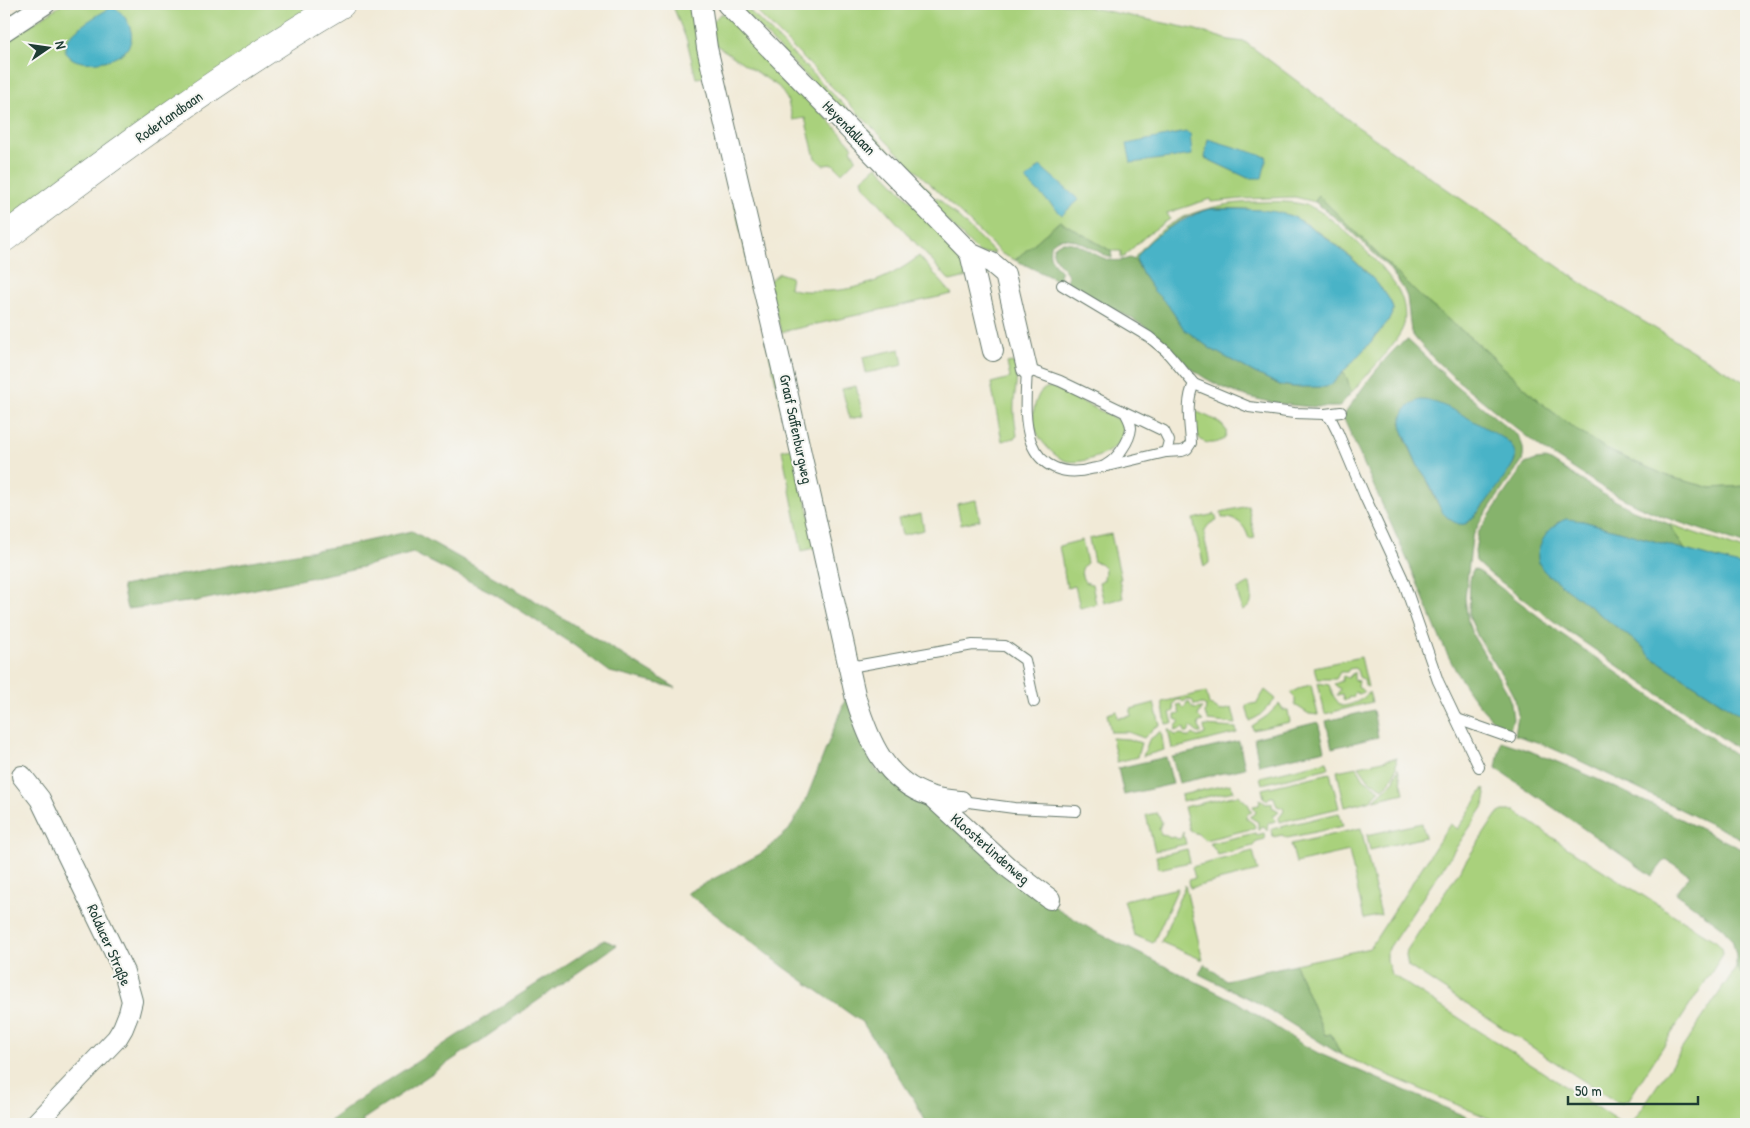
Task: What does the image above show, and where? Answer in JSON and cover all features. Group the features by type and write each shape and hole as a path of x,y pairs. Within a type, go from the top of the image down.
{"main road":[{"name":"Roderlandbaan","path":"4,238 70,187 162,122 249,62 341,4"}],"street":[{"path":"4,31 45,4"},
{"name":"Graaf Saffenburgweg","path":"701,4 856,699 866,730 879,755 891,771 906,784 932,797 961,801"},
{"name":"Heyendallaan","path":"727,4 970,253 992,263 1005,274 1027,369"},
{"path":"970,253 993,351"},
{"name":"Rolducer Straße","path":"22,776 40,799 124,972 132,1001 129,1013 117,1038 35,1124"},
{"name":"Kloosterlindenweg","path":"932,797 1010,870 1050,899"}],"lane":[{"path":"1062,285 1149,337 1166,351 1194,384 1249,407 1325,414 1341,412"},
{"path":"1027,369 1060,381 1164,431 1169,441 1166,452"},
{"name":"Heyendallaan","path":"1027,369 1026,421 1032,443 1040,457 1049,465 1077,473 1166,452 1182,451 1187,448 1191,443 1189,400 1194,384"},
{"path":"1105,466 1116,456 1131,431 1130,422 1126,414"},
{"path":"1325,414 1331,419 1338,433 1402,577 1438,681 1479,767"},
{"path":"850,667 973,645 1005,646 1025,660 1034,702"},
{"path":"1457,719 1511,738"},
{"path":"961,801 1014,808 1076,811"}],"green space":[{"path":"63,4 321,4 4,222 4,42"},
{"path":"672,4 694,4 817,547 802,551 782,450 791,448 705,77 696,78 687,41"},
{"path":"736,4 743,4 931,192 925,198"},
{"path":"749,4 1073,4 1245,42 1358,127 1596,293 1746,383 1746,486 1711,488 1670,477 1612,452 1579,432 1541,403 1483,348 1422,298 1318,195 1315,202 1295,197 1211,202 1210,199 1167,213 1170,219 1148,234 1126,256 1121,258 1121,251 1111,251 1060,221 1015,260 1002,254","holes":["1208,139 1248,178 1205,158"]},
{"path":"720,14 734,15 853,147 851,149 856,159 842,173 833,164 823,165 815,158 805,118 793,120 787,99 779,87 716,45 709,25"},
{"path":"877,166 969,262 971,276 950,281 864,186 862,179"},
{"path":"1318,195 1422,298 1483,348 1541,403 1579,432 1612,452 1670,477 1711,488 1746,486 1746,545 1664,517 1605,489 1541,448 1457,380 1433,358 1411,332 1407,297 1388,267 1342,223 1315,202"},
{"path":"937,197 995,253 979,253 931,204"},
{"path":"1254,202 1297,203 1321,212 1346,232 1374,259 1400,294 1405,312 1401,331 1389,349 1351,393 1347,378 1343,372 1386,323 1393,310 1384,292 1362,268 1333,242 1311,227 1291,216 1261,210 1204,210 1176,223 1156,237 1147,245 1136,261 1133,260 1157,233 1186,216 1202,210 1219,206"},
{"path":"1060,221 1111,251 1112,258 1072,240 1064,238 1057,240 1050,248 1050,256 1061,272 1059,273 1062,279 1061,282 1015,260"},
{"path":"1062,242 1080,246 1102,258 1119,260 1130,258 1136,261 1154,291 1168,305 1184,329 1211,349 1255,373 1280,385 1326,387 1343,372 1347,378 1351,393 1339,407 1302,406 1264,401 1228,390 1212,382 1190,368 1157,336 1141,324 1067,285 1068,275 1053,253 1056,245"},
{"path":"919,256 952,294 781,332 768,282 779,273 791,277 789,287 794,289 809,291 841,290 882,279"},
{"path":"1408,340 1454,384 1518,436 1522,445 1522,461 1480,522 1472,538 1465,598 1468,622 1472,634 1506,690 1511,703 1513,719 1509,733 1503,730 1475,700 1452,664 1343,417 1373,374 1401,344","holes":["1468,419 1510,443 1515,459 1513,464 1477,514 1464,524 1449,519 1436,501 1426,477 1418,466 1405,438 1401,422"]},
{"path":"900,349 903,365 866,373 863,357"},
{"path":"1012,362 1017,376 1014,416 1017,436 1002,441 991,383 1010,378 1007,363"},
{"path":"856,386 863,416 850,419 842,389"},
{"path":"1052,387 1121,421 1124,430 1122,438 1116,446 1096,457 1075,462 1066,461 1053,453 1039,437 1033,415 1040,392 1045,388"},
{"path":"1195,411 1222,425 1226,430 1224,438 1215,443 1209,443 1199,438 1195,428"},
{"path":"1545,459 1633,510 1669,524 1685,550 1583,521 1558,522 1548,533 1541,546 1540,559 1542,566 1546,573 1644,648 1650,656 1738,713 1746,713 1746,745 1742,752 1559,625 1489,573 1476,561 1475,551 1478,533 1504,494 1525,464"},
{"path":"976,500 980,520 961,524 957,504"},
{"path":"1248,506 1255,538 1249,539 1240,523 1232,519 1222,518 1221,512"},
{"path":"921,514 924,530 902,535 898,519"},
{"path":"1215,514 1217,520 1206,528 1205,539 1209,563 1204,567 1193,519"},
{"path":"1669,524 1746,551 1746,567 1685,550"},
{"path":"412,531 529,597 676,688 610,672 575,646 495,594 413,553 362,567 197,601 127,609 122,586 278,556 353,544"},
{"path":"1111,534 1121,579 1119,579 1123,598 1104,603 1099,582 1104,580 1105,568 1100,563 1094,562 1089,539"},
{"path":"1082,540 1087,563 1082,569 1082,577 1085,582 1092,584 1096,604 1080,608 1075,586 1067,588 1059,546"},
{"path":"1473,569 1480,572 1563,635 1746,762 1746,841 1574,758 1540,743 1515,735 1518,715 1515,699 1478,637 1469,616 1470,579"},
{"path":"1250,583 1251,603 1242,611 1237,590"},
{"path":"1361,657 1368,687 1365,686 1364,680 1359,677 1357,670 1354,668 1349,669 1347,672 1340,672 1336,679 1317,679 1314,667"},
{"path":"1354,672 1354,680 1359,681 1358,686 1364,692 1359,694 1355,692 1353,697 1349,696 1344,701 1342,694 1337,695 1340,689 1334,684 1342,681 1343,676 1348,678"},
{"path":"1318,683 1329,685 1334,697 1341,706 1364,698 1369,692 1372,702 1325,714"},
{"path":"1311,685 1318,715 1309,714 1295,705 1295,698 1290,693"},
{"path":"849,690 876,760 874,767 880,774 887,773 1047,902 1094,931 1237,1002 1318,1053 1483,1124 927,1124 915,1101 863,1023 784,967 687,893 762,853 789,830 807,797"},
{"path":"1265,690 1276,699 1259,716 1250,721 1246,705 1257,703"},
{"path":"1206,692 1209,704 1220,711 1232,708 1236,724 1208,721 1205,714 1206,706 1203,704 1194,705 1193,701 1188,699 1183,702 1177,700 1173,704 1174,711 1170,713 1173,723 1166,724 1162,702"},
{"path":"1187,702 1189,702 1193,709 1193,707 1195,709 1202,708 1198,716 1203,721 1198,723 1201,733 1198,733 1191,727 1188,733 1185,733 1184,728 1175,731 1180,721 1175,719 1175,715 1180,714 1177,705 1181,704 1185,708"},
{"path":"1154,703 1160,725 1155,727 1144,738 1128,732 1111,732 1107,714 1117,711 1118,718 1131,716 1131,709"},
{"path":"1279,704 1283,710 1288,710 1290,722 1253,730 1252,726 1267,716"},
{"path":"1373,710 1378,737 1332,748 1326,721"},
{"path":"1318,722 1325,750 1259,765 1254,738"},
{"path":"1204,726 1236,728 1237,733 1172,749 1168,729 1175,735 1182,734 1185,737 1190,737 1193,734 1198,737 1205,734"},
{"path":"1161,731 1164,750 1143,756 1149,740"},
{"path":"1112,738 1128,739 1141,743 1137,757 1117,762"},
{"path":"1239,741 1245,768 1179,783 1172,757"},
{"path":"1501,741 1595,778 1746,851 1746,979 1736,968 1736,955 1732,939 1723,928 1676,893 1690,875 1666,859 1652,876 1496,768"},
{"path":"1166,757 1173,784 1124,795 1118,768"},
{"path":"1396,758 1394,775 1383,788 1369,780 1359,766"},
{"path":"1327,761 1329,768 1262,784 1260,777"},
{"path":"1357,767 1364,779 1380,790 1371,800 1345,807 1337,771"},
{"path":"1398,768 1404,793 1374,800 1394,781"},
{"path":"1330,773 1339,808 1280,822 1279,818 1284,811 1283,808 1277,806 1274,797 1270,797 1267,800 1264,798 1262,789"},
{"path":"1230,784 1234,791 1182,802 1181,795"},
{"path":"1484,788 1486,794 1484,806 1387,951 1387,961 1391,974 1620,1122 1627,1124 1507,1124 1488,1118 1341,1055 1331,1034 1325,1035 1295,964 1370,948 1450,824 1458,829"},
{"path":"1238,795 1248,804 1252,812 1247,814 1246,818 1254,824 1255,828 1205,840 1198,834 1190,831 1184,807"},
{"path":"1260,799 1266,804 1272,803 1272,807 1279,811 1273,816 1276,821 1268,823 1267,831 1264,826 1258,830 1258,822 1250,817 1255,814 1256,811 1253,806 1259,805"},
{"path":"1503,811 1515,811 1569,849 1717,942 1722,948 1723,954 1720,959 1629,1099 1622,1102 1616,1102 1408,966 1407,950 1497,814"},
{"path":"1157,813 1162,822 1159,829 1161,834 1167,835 1169,838 1174,837 1178,839 1181,838 1183,832 1186,844 1155,851 1146,815"},
{"path":"1339,813 1343,826 1287,838 1282,835 1273,837 1272,829"},
{"path":"1422,823 1425,837 1370,850 1367,835"},
{"path":"1361,828 1381,915 1364,919 1349,851 1296,863 1291,844"},
{"path":"1256,833 1257,835 1264,833 1265,839 1257,841 1253,846 1218,855 1210,843"},
{"path":"1187,849 1190,862 1159,869 1156,856"},
{"path":"1253,851 1258,871 1190,888 1189,880 1195,878 1192,867"},
{"path":"1185,885 1203,960 1161,942"},
{"path":"1178,888 1153,943 1134,935 1124,900"},
{"path":"604,940 617,945 476,1044 362,1120 364,1124 334,1124 331,1120 352,1104"},
{"path":"1204,964 1226,980 1295,964 1325,1035 1331,1034 1341,1055 1256,1002 1199,974"},
{"path":"1736,968 1746,979 1746,1124 1627,1124 1634,1120"}],"water":[{"path":"112,7 121,13 130,28 130,43 127,49 115,58 98,62 79,61 69,56 65,49 66,42 72,35 88,21"},
{"path":"1186,132 1190,134 1192,155 1131,163 1127,144"},
{"path":"1208,139 1267,157 1262,178 1248,178 1205,158"},
{"path":"1040,166 1079,200 1062,215 1026,180"},
{"path":"1212,209 1283,213 1302,221 1350,257 1380,286 1389,299 1393,310 1391,316 1367,347 1333,383 1326,387 1294,387 1280,385 1255,373 1211,349 1184,329 1168,305 1154,291 1143,275 1136,259 1140,252 1151,240 1164,231 1198,213"},
{"path":"1420,400 1440,404 1463,415 1505,439 1514,450 1515,459 1508,472 1484,505 1465,524 1455,523 1442,512 1426,477 1418,466 1402,429 1402,416 1405,410 1411,404"},
{"path":"1566,519 1583,521 1746,567 1746,713 1738,713 1650,656 1644,648 1545,571 1538,559 1542,541 1555,525"}]}
